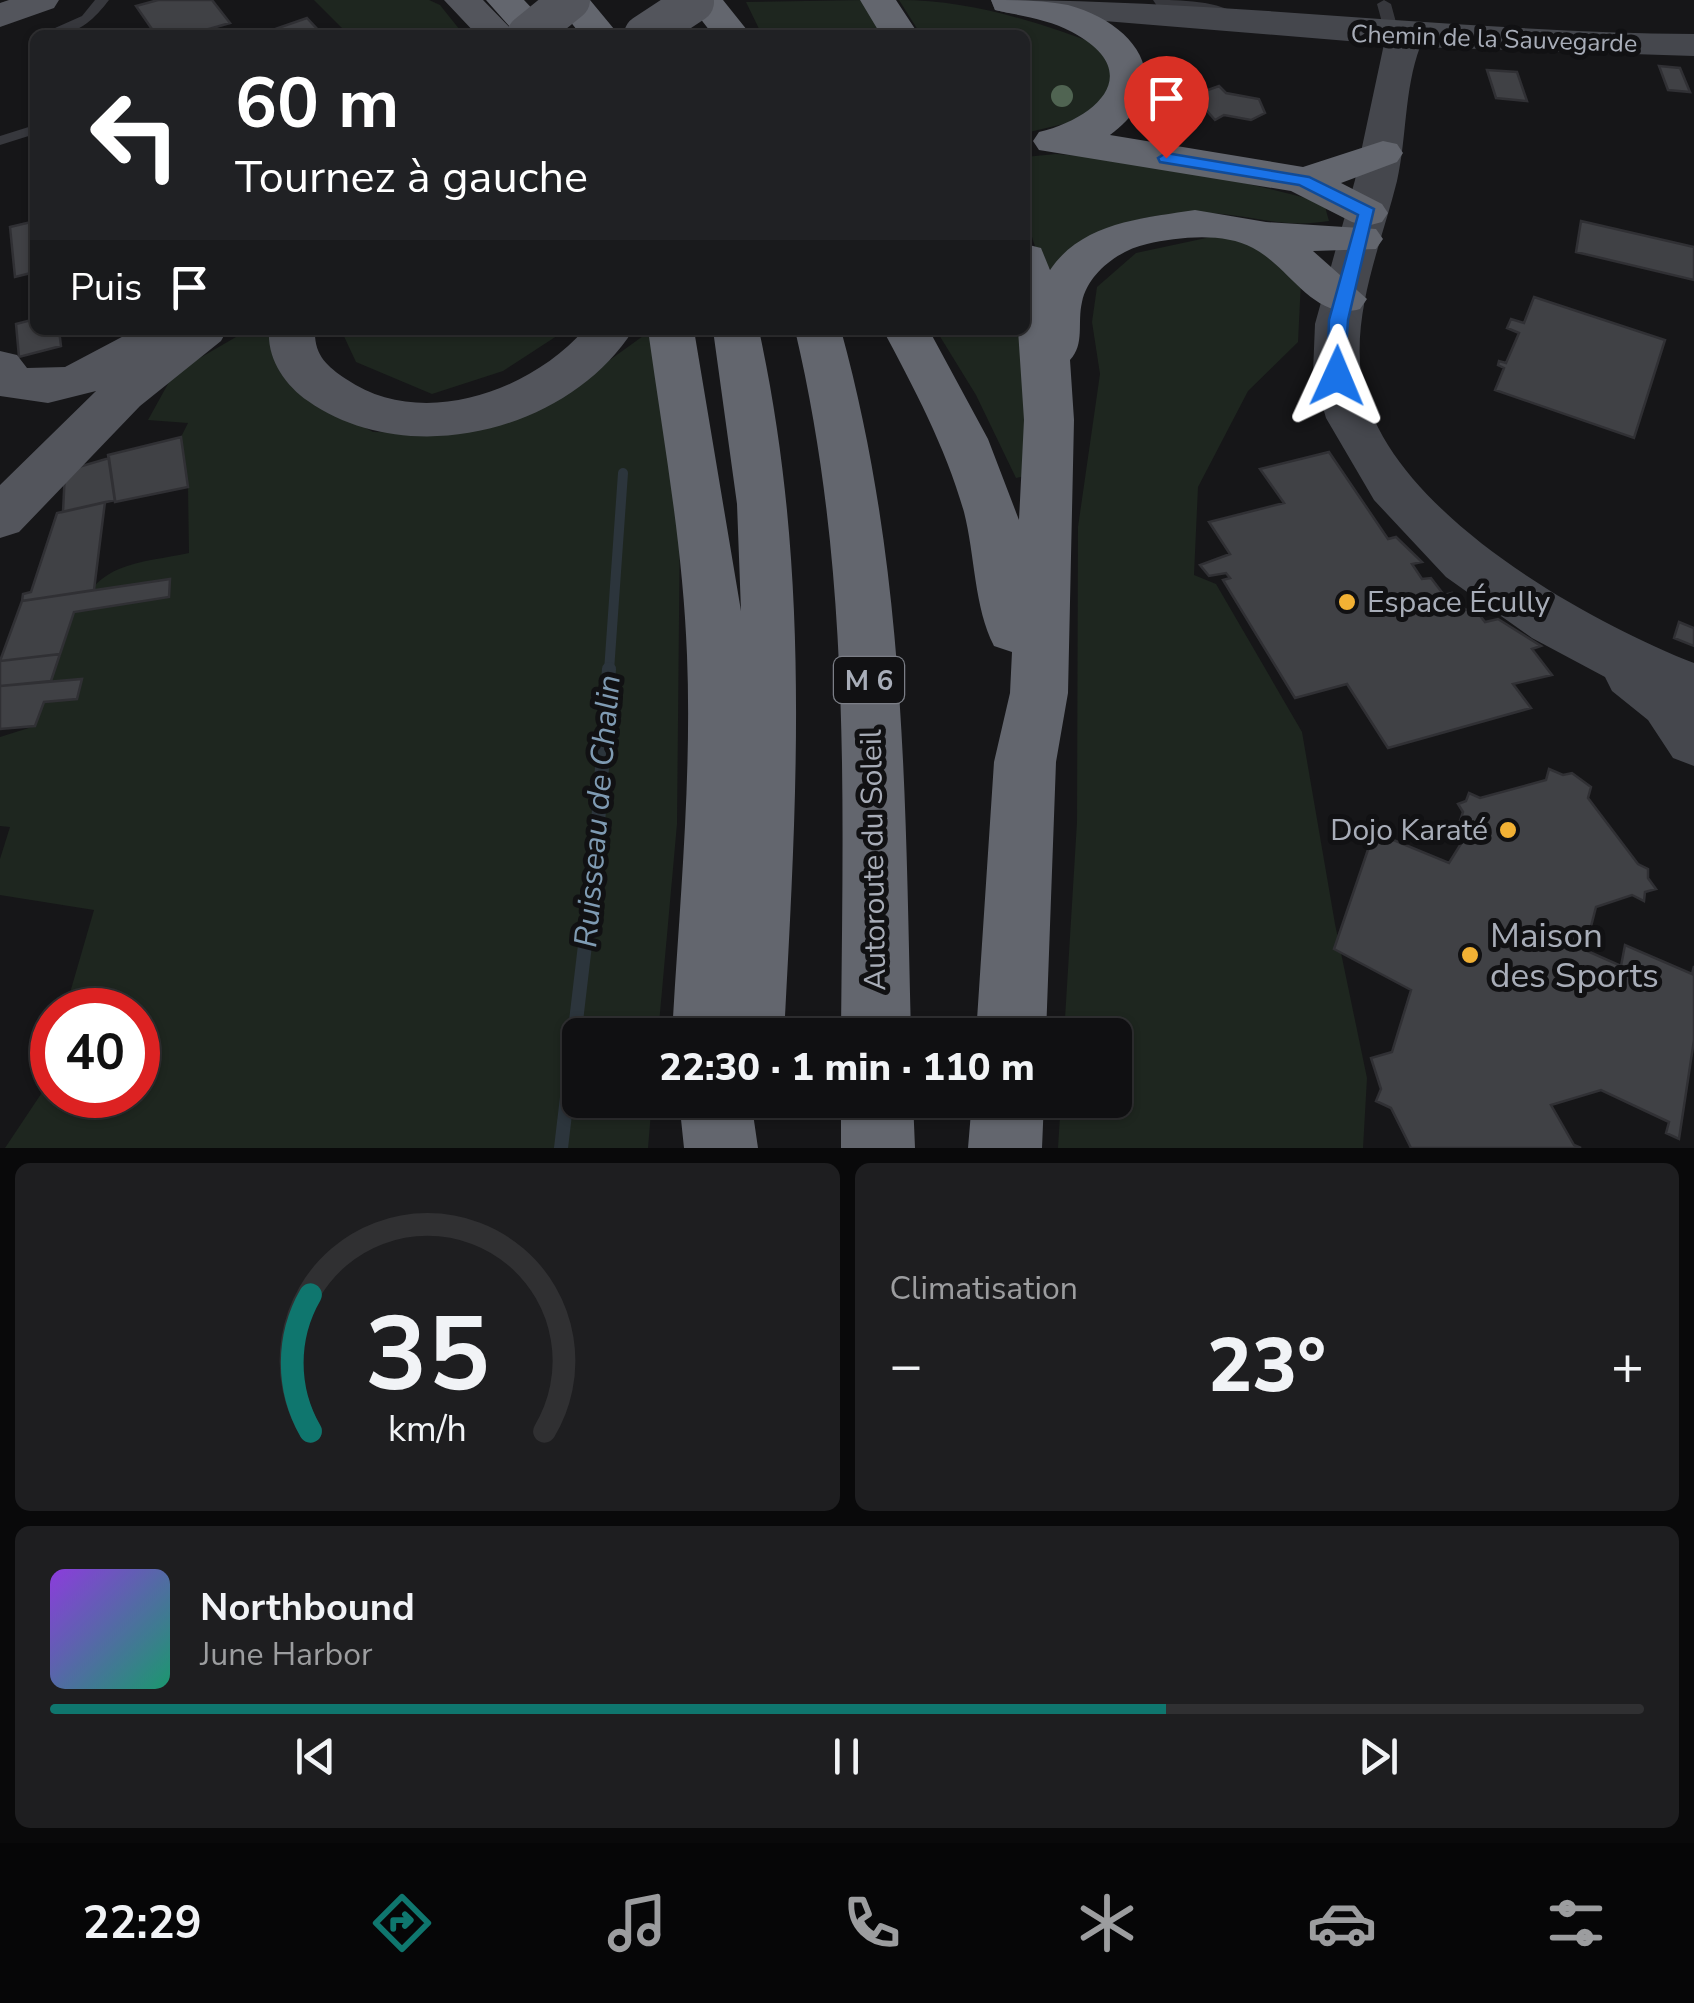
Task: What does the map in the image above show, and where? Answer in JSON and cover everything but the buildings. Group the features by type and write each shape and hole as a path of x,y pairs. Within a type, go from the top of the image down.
{"highway":[{"path":"504,0 534,30"},
{"path":"570,0 596,30"},
{"path":"644,0 668,30"},
{"path":"699,0 727,30"},
{"path":"878,0 897,30"},
{"path":"1002,1 1087,25 1109,41 1129,70 1128,92 1106,122 1043,142"},
{"path":"1043,142 1303,180 1348,169 1383,153"},
{"path":"1303,180 1364,226"},
{"path":"1012,1018 1025,762 1039,694 1059,302 1081,262 1110,243 1153,226 1208,224 1266,236 1364,226"},
{"path":"1266,236 1344,299"},
{"path":"1030,280 1045,348 1050,420"},
{"path":"673,335 708,564 716,656 718,760 708,1018"},
{"path":"737,335 762,474 767,593 769,724 750,1018"},
{"name":"Autoroute du Soleil","path":"819,335 857,489 868,635 876,1018"},
{"path":"909,335 971,451 1002,542 1025,762"},
{"path":"717,1118 721,1148"},
{"path":"742,1148 744,1118"},
{"path":"877,1118 878,1148"},
{"path":"1006,1148 1007,1118"}],"main road":[{"path":"0,16 41,0"},
{"path":"462,0 493,30"},
{"path":"532,30 570,0"},
{"path":"652,30 699,0"},
{"path":"0,367 11,382 28,387 82,380 110,368 157,335"},
{"path":"0,473 158,335"},
{"path":"0,518 123,394 198,335"},
{"path":"293,335 298,361 321,388 357,408 414,419 471,414 530,396 568,375 606,335"}],"street":[{"path":"1167,0 1224,17"},
{"name":"Chemin de la Sauvegarde","path":"1002,1 1164,17 1394,27 1475,42 1694,45"},
{"path":"1394,27 1397,55 1383,153 1336,344 1337,376 1348,415 1380,471 1456,552 1547,620 1607,653 1694,689"},
{"path":"1383,153 1430,60 1445,49 1475,42"},
{"path":"1607,653 1669,702 1694,739 1694,774"}],"lane":[{"path":"62,30 87,19 102,0"},
{"path":"514,0 535,30"},
{"path":"63,30 90,22 100,24"},
{"path":"0,142 30,132"}],"shaded area":[{"path":"314,0 429,0 440,5 460,30 344,30"},
{"path":"866,0 884,30 760,30 746,2"},
{"path":"899,0 978,8 1104,47 1120,79 1089,118 1030,132 1030,30 918,30"},
{"path":"1030,157 1090,157 1258,186 1324,203 1329,221 1287,223 1198,213 1152,217 1109,230 1089,241 1055,272 1037,251 1030,228"},
{"path":"1220,235 1275,254 1301,281 1298,342 1248,391 1198,487 1194,575 1216,584 1302,732 1335,924 1367,1078 1363,1148 1058,1148 1060,1118 1132,1118 1132,1018 1065,1018 1077,822 1078,527 1100,374 1092,322 1097,287 1136,253"},
{"path":"239,335 273,335 300,391 373,432 452,433 557,398 644,335 651,335 680,515 677,824 660,1018 562,1018 562,1118 650,1118 648,1148 5,1148 30,1110 30,1118 160,1118 160,988 71,988 94,910 0,895 0,859 10,827 0,826 0,737 35,726 63,638 85,596 100,580 127,566 189,553 188,487 181,437 188,423 148,420 174,373"},
{"path":"343,335 558,335 503,371 432,394 356,362"},
{"path":"939,335 1025,335 1030,475 1016,478 976,395"}],"waterway":[{"name":"Ruisseau de Chalin","path":"609,671 623,473"},
{"name":"Ruisseau de Chalin","path":"561,1148 596,852 609,669"}],"place":[{"name":"Espace Écully","path":"1347,602"},
{"name":"Dojo Karaté","path":"1508,830"},
{"name":"Maison des Sports","path":"1470,955"}],"route":[{"path":"1166,158 1303,180 1368,213 1339,320 1337,376"}]}
